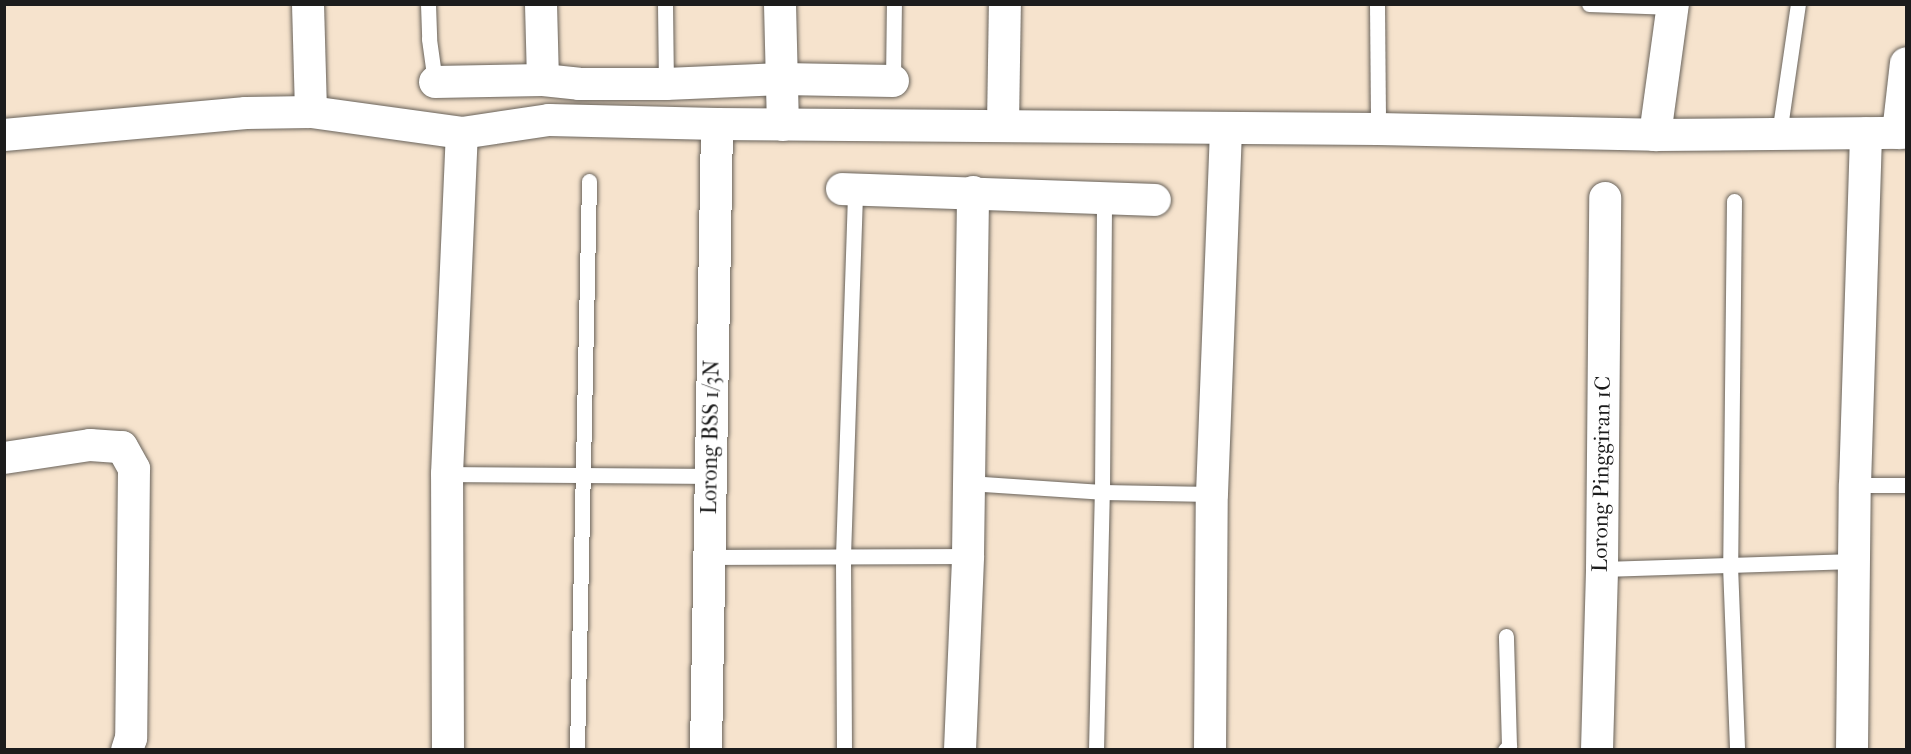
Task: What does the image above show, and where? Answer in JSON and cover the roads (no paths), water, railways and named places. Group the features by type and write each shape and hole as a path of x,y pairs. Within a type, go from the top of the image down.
{"street":[{"path":"308,4 310,112"},
{"path":"541,4 543,80"},
{"path":"780,4 783,125"},
{"path":"1003,125 1005,4"},
{"path":"1655,135 1673,6"},
{"path":"4,135 246,113 310,112 462,133 549,120 1226,130 1377,129 1655,135 1902,133 1906,63"},
{"path":"435,82 543,80 579,84 666,84 782,79 892,81"},
{"name":"Lorong BSS 1/3N","path":"706,750 709,476 717,124"},
{"path":"1210,750 1212,494 1226,130"},
{"path":"448,750 447,474 462,133"},
{"path":"1852,750 1855,484 1866,133"},
{"path":"848,189 973,192 1104,200 1155,200"},
{"path":"960,750 968,556 973,192"},
{"name":"Lorong Pinggiran 1C","path":"1596,750 1602,569 1605,198"},
{"path":"4,458 90,446 122,447 134,469 131,738 127,750"}],"lane":[{"path":"428,4 429,39 435,82"},
{"path":"665,4 666,84"},
{"path":"892,81 894,4"},
{"path":"1377,4 1377,129"},
{"path":"1589,4 1673,6"},
{"path":"1779,134 1798,4"},
{"path":"577,750 589,181"},
{"path":"844,750 843,556 848,189"},
{"path":"1096,750 1102,492 1104,200"},
{"path":"1734,201 1730,565 1737,750"},
{"path":"447,474 709,476"},
{"path":"968,483 1102,492 1212,494"},
{"path":"1855,484 1906,485"},
{"path":"709,557 968,556"},
{"path":"1602,569 1855,561"},
{"path":"1505,750 1509,746 1506,636"}]}
